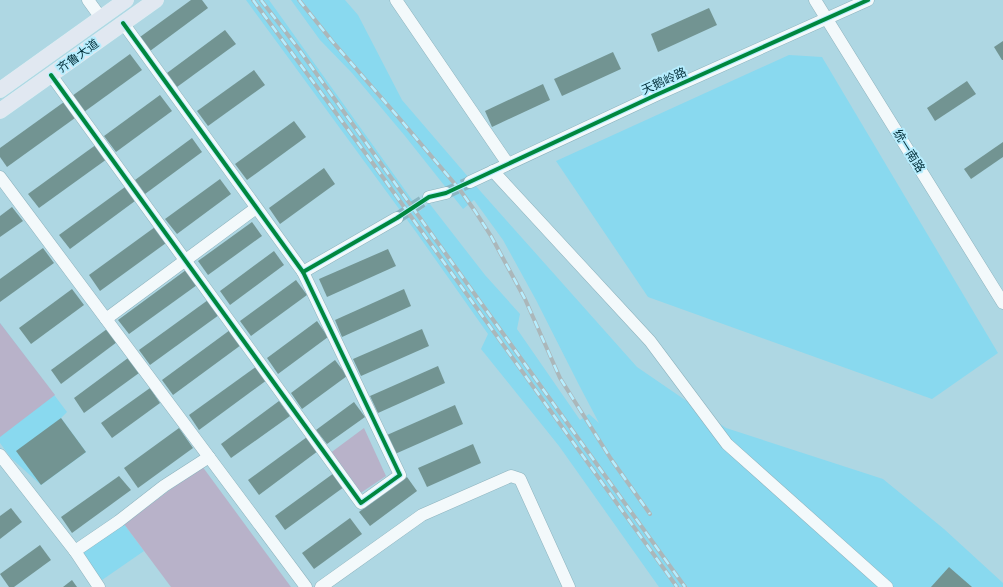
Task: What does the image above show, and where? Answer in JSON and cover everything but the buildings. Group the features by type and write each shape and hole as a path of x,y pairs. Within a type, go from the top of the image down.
{"main road":[{"name":"齐鲁大道","path":"0,90 126,0"},
{"name":"齐鲁大道","path":"0,111 156,0"}],"street":[{"path":"88,0 101,18"},
{"path":"396,0 508,164"},
{"name":"统一南路","path":"816,0 1003,303"},
{"name":"天鹅岭路","path":"470,182 656,95 868,0"},
{"path":"51,75 361,503 400,475 302,272 123,24"},
{"path":"493,171 650,342 727,444 887,587"},
{"path":"0,177 306,587"},
{"path":"429,197 446,193"},
{"path":"106,319 256,208"},
{"path":"302,272 397,218"},
{"path":"0,455 75,551 99,587"},
{"path":"75,551 119,521 164,486 209,457"},
{"path":"321,587 422,515 511,476 520,479 569,587"}],"shaded area":[{"path":"246,0 269,0 420,211 429,203 485,275 520,314 517,329 580,420 589,414 599,423 536,300 503,240 474,200 463,209 405,136 352,73 320,40 291,0 345,0 358,15 402,100 482,193 637,367 726,428 883,479 944,529 1003,583 1003,587 659,587 559,446 481,349 488,334 416,232"},
{"path":"789,55 822,57 998,353 932,399 648,297 556,161"},
{"path":"0,323 67,412 61,418 86,452 41,485 11,458 0,443"},
{"path":"0,323 55,395 0,437"},
{"path":"364,428 386,476 359,494 329,454"},
{"path":"202,466 291,587 171,587 124,524"},
{"path":"124,524 144,551 102,580 81,551"}],"tunnel":[{"path":"446,193 470,182"},
{"path":"397,218 429,197"}],"railway":[{"path":"253,0 369,158 677,587"},
{"path":"261,0 298,48 685,587"},
{"path":"299,0 332,41 460,190 475,211 491,236 525,299 560,378 611,459 650,514"}],"cycle path":[{"path":"303,272 397,218 429,197 446,193 656,95 868,0"},
{"path":"51,75 361,503 400,475 303,272 123,23"}]}
